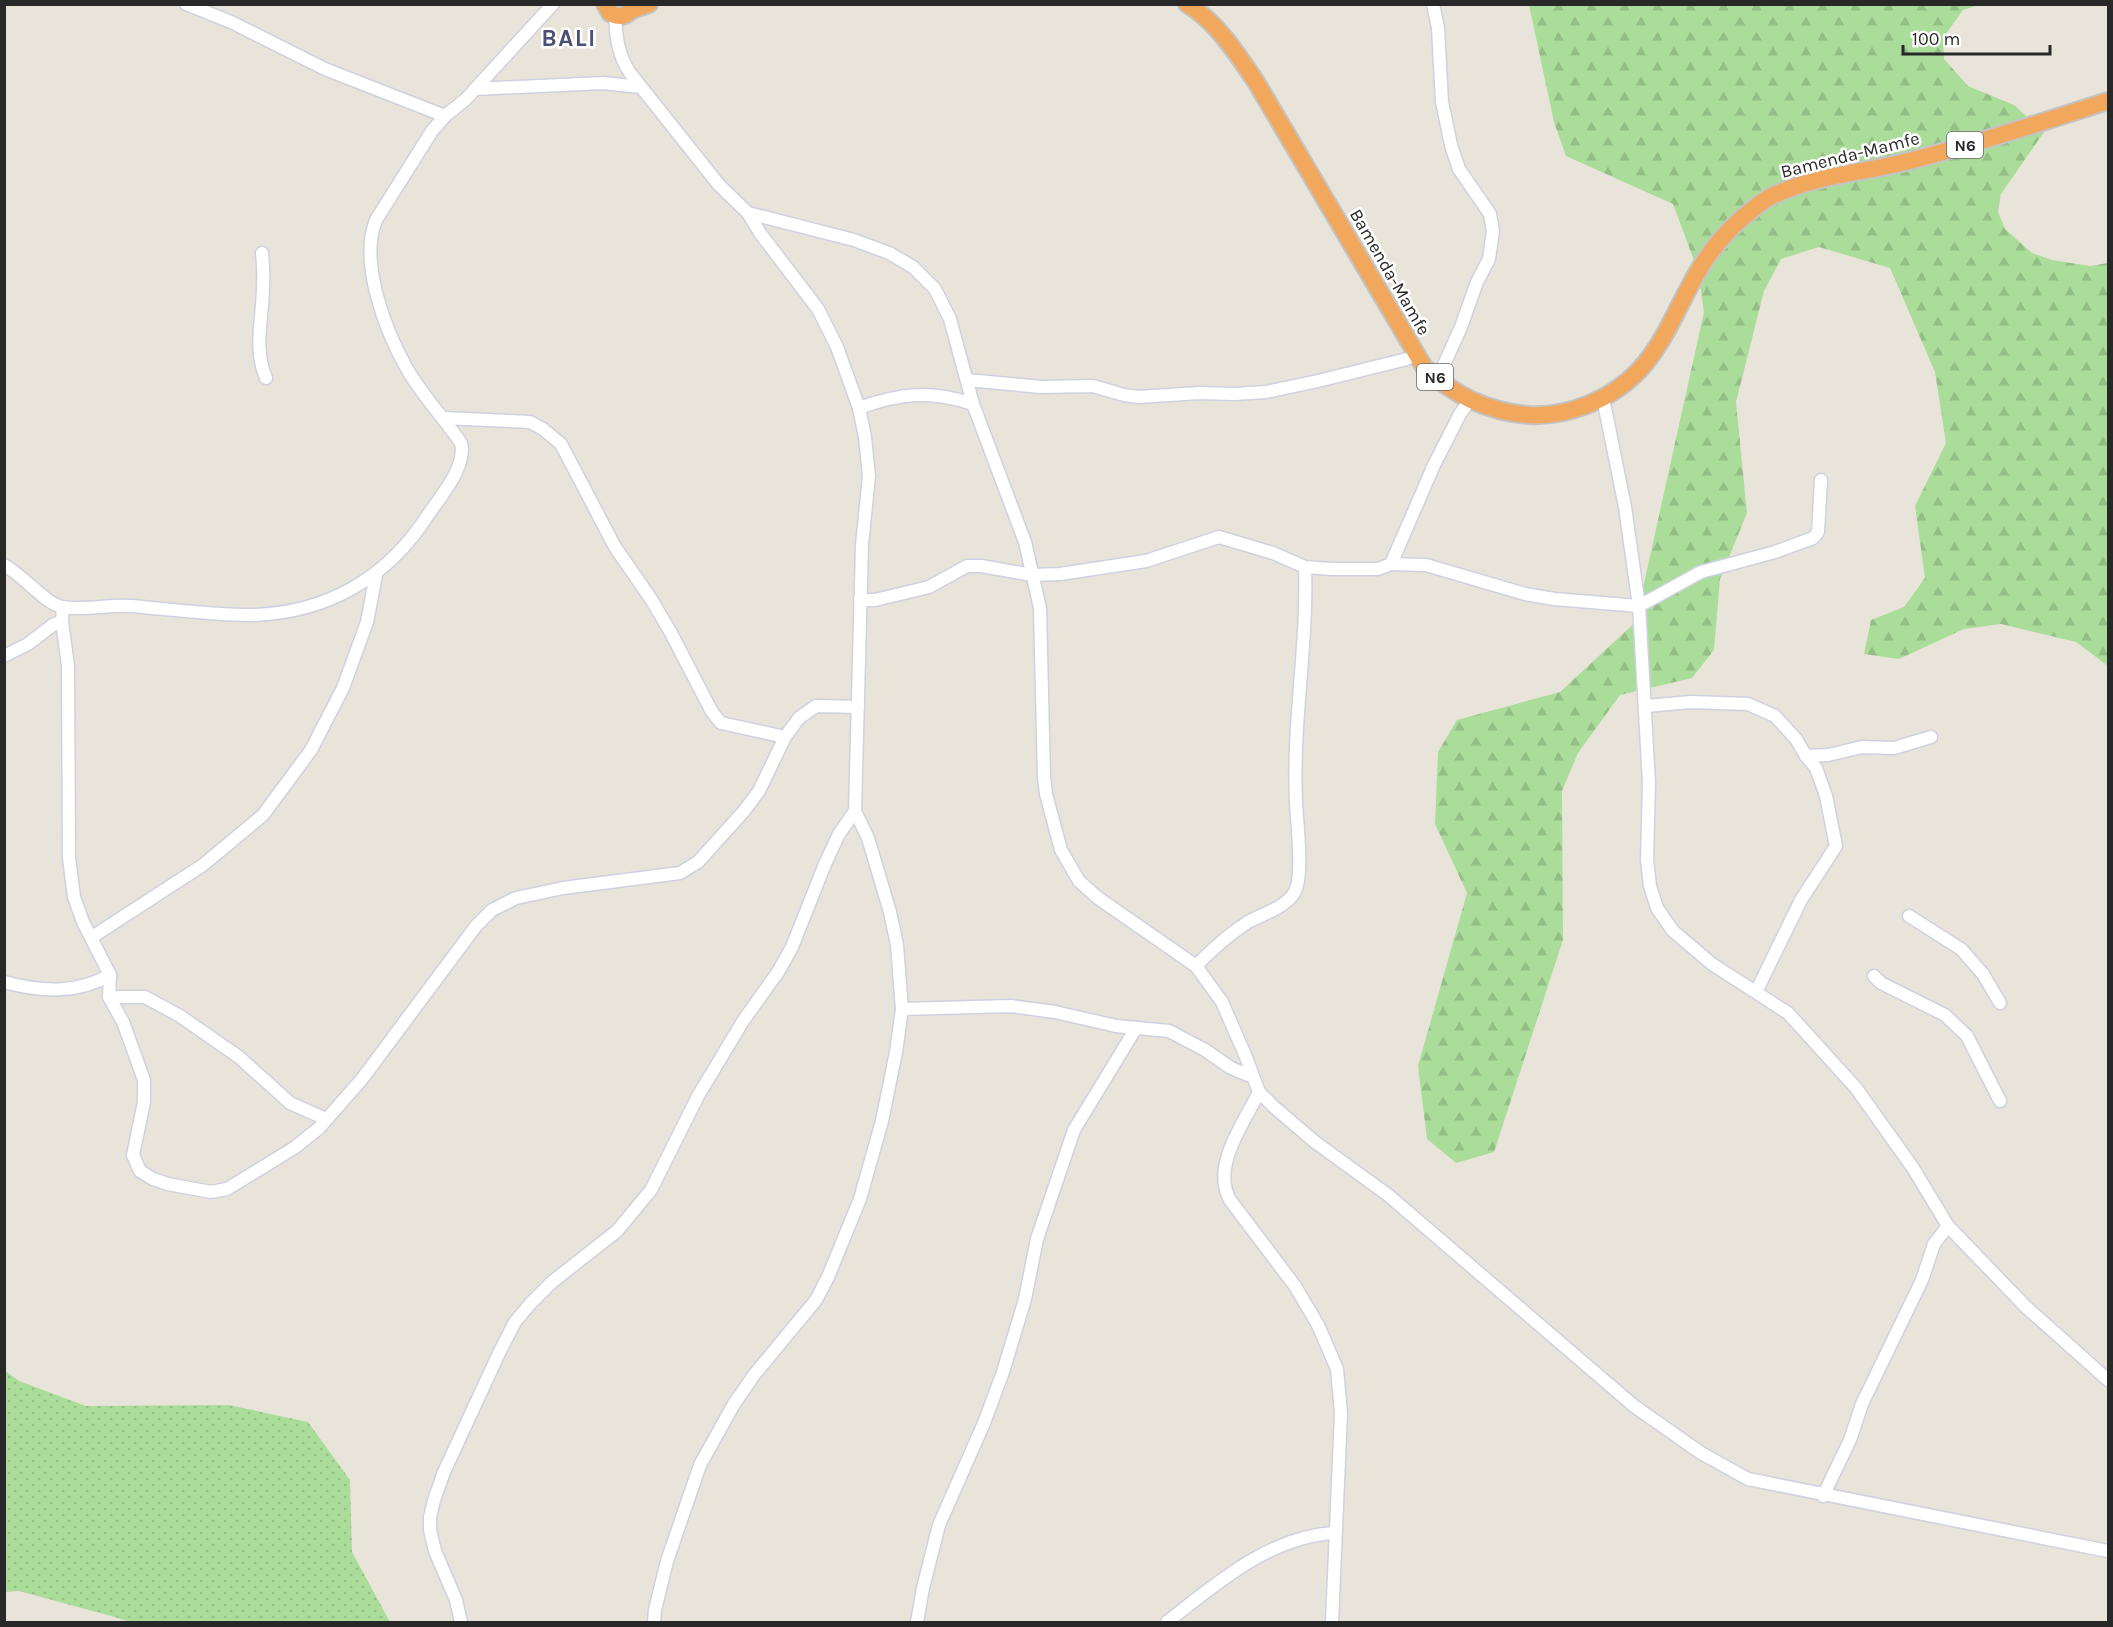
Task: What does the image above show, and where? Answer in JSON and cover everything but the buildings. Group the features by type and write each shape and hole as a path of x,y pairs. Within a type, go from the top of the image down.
{"highway":[{"path":"610,10 627,14 633,7 649,4"},
{"name":"Bamenda-Mamfe","path":"1186,4 1213,25 1256,82 1424,367 1437,380 1470,400 1483,406 1513,413 1552,414 1576,409 1604,398 1621,387 1654,352 1668,331 1698,271 1716,246 1733,227 1764,200 1818,180 1908,162 2010,133 2109,101"}],"street":[{"path":"186,4 231,22 325,69 445,116"},
{"path":"4,565 51,602 63,608 121,605 249,615 323,603 376,575 399,552 424,522 462,459 463,451 461,443 408,369 392,337 377,296 369,257 371,233 376,220 426,141 445,116 475,89 553,4"},
{"path":"1433,4 1438,28 1442,102 1451,145 1459,169 1490,213 1493,231 1489,259 1477,282 1437,380"},
{"path":"610,10 617,46 640,87 719,185 748,213 818,309 837,346 859,408 865,437 868,476 862,546 855,811 868,838 890,912 897,945 902,1009 882,1120 860,1199 816,1300 754,1375 721,1424 700,1465 666,1561 654,1623"},
{"path":"475,89 603,83 640,87"},
{"path":"748,213 854,240 889,253 914,267 935,289 956,338 973,405 1025,542 1040,608 1044,777 1053,825 1061,850 1079,881 1098,898 1196,966 1222,1002 1259,1092 1315,1142 1397,1203 1634,1406 1701,1453 1748,1479 1823,1496 2109,1551"},
{"path":"262,254 264,287 259,327 260,363 266,378"},
{"path":"967,380 1041,387 1093,386 1139,397 1199,393 1234,394 1266,392 1318,381 1415,355"},
{"path":"859,408 893,396 925,394 960,400 973,405"},
{"path":"1604,398 1625,507 1639,606 1649,783 1647,860 1650,886 1656,908 1673,931 1712,964 1788,1013 1856,1088 1913,1168 1948,1226 2026,1307 2109,1380"},
{"path":"1391,564 1434,465 1460,414 1470,400"},
{"path":"443,418 530,422 543,429 561,444 615,547 671,633 712,712 721,723 784,737"},
{"path":"861,600 875,600 929,587 967,566 981,566 1032,575 1060,573 1146,561 1219,537 1305,567 1378,569 1391,564 1412,563 1526,594 1554,599 1639,606 1701,572 1775,552 1813,538 1818,532 1821,480"},
{"path":"1196,966 1218,943 1249,922 1285,903 1294,894 1297,885 1299,853 1295,791 1304,643 1305,567"},
{"path":"92,937 202,865 263,815 311,750 343,688 367,622 376,575"},
{"path":"63,608 62,622 68,666 69,858 74,897 100,959 110,975 109,997 123,1022 144,1080 144,1102 133,1155 140,1171 153,1179 193,1190 211,1192 227,1189 294,1148 326,1119 362,1078 476,926 492,910 516,898 563,888 680,873 698,862 744,811 759,791 784,737 799,718 816,706 858,707"},
{"path":"4,656 28,644 54,624 62,622"},
{"path":"1646,706 1691,702 1748,704 1775,716 1796,739 1816,768 1826,796 1836,846 1801,900 1756,992"},
{"path":"1806,756 1828,755 1862,747 1894,748 1931,736"},
{"path":"461,1623 452,1589 435,1551 430,1530 430,1517 444,1472 500,1351 515,1322 530,1304 552,1282 617,1231 651,1190 698,1096 743,1021 778,972 792,947 825,864 855,811"},
{"path":"1909,916 1961,950 1983,974 2000,1003"},
{"path":"4,982 71,990 94,984 110,975"},
{"path":"1874,976 1881,983 1945,1015 1967,1036 2000,1101"},
{"path":"109,997 145,997 180,1016 239,1057 291,1103 326,1119"},
{"path":"902,1009 1011,1006 1038,1009 1116,1026 1169,1031 1205,1050 1231,1068 1253,1077"},
{"path":"917,1623 939,1525 984,1423 1003,1372 1025,1299 1037,1239 1074,1130 1136,1028"},
{"path":"1259,1092 1228,1156 1224,1189 1295,1286 1318,1325 1337,1369 1341,1413 1332,1623"},
{"path":"1823,1496 1850,1440 1862,1404 1922,1280 1934,1244 1948,1226"},
{"path":"1167,1623 1214,1587 1265,1553 1300,1539 1335,1533"}],"green space":[{"path":"1529,5 1978,5 1963,10 1943,38 1944,59 1968,86 2014,105 2044,132 2001,194 1998,212 2005,229 2032,253 2052,260 2090,266 2108,263 2108,666 2076,642 2001,624 1964,629 1899,659 1864,654 1871,620 1904,607 1925,578 1915,506 1946,443 1935,372 1890,268 1819,247 1781,259 1764,291 1736,402 1747,513 1720,579 1714,650 1692,678 1620,695 1578,753 1562,791 1563,940 1494,1152 1456,1163 1427,1139 1418,1066 1467,893 1435,824 1438,752 1457,720 1560,692 1640,618 1639,606 1704,312 1698,271 1673,204 1566,156 1554,122"},
{"path":"4,1370 19,1381 86,1406 229,1405 308,1422 350,1480 352,1552 390,1622 130,1622 19,1591 5,1592"}],"district":[{"name":"BALI","path":"569,38"}]}
